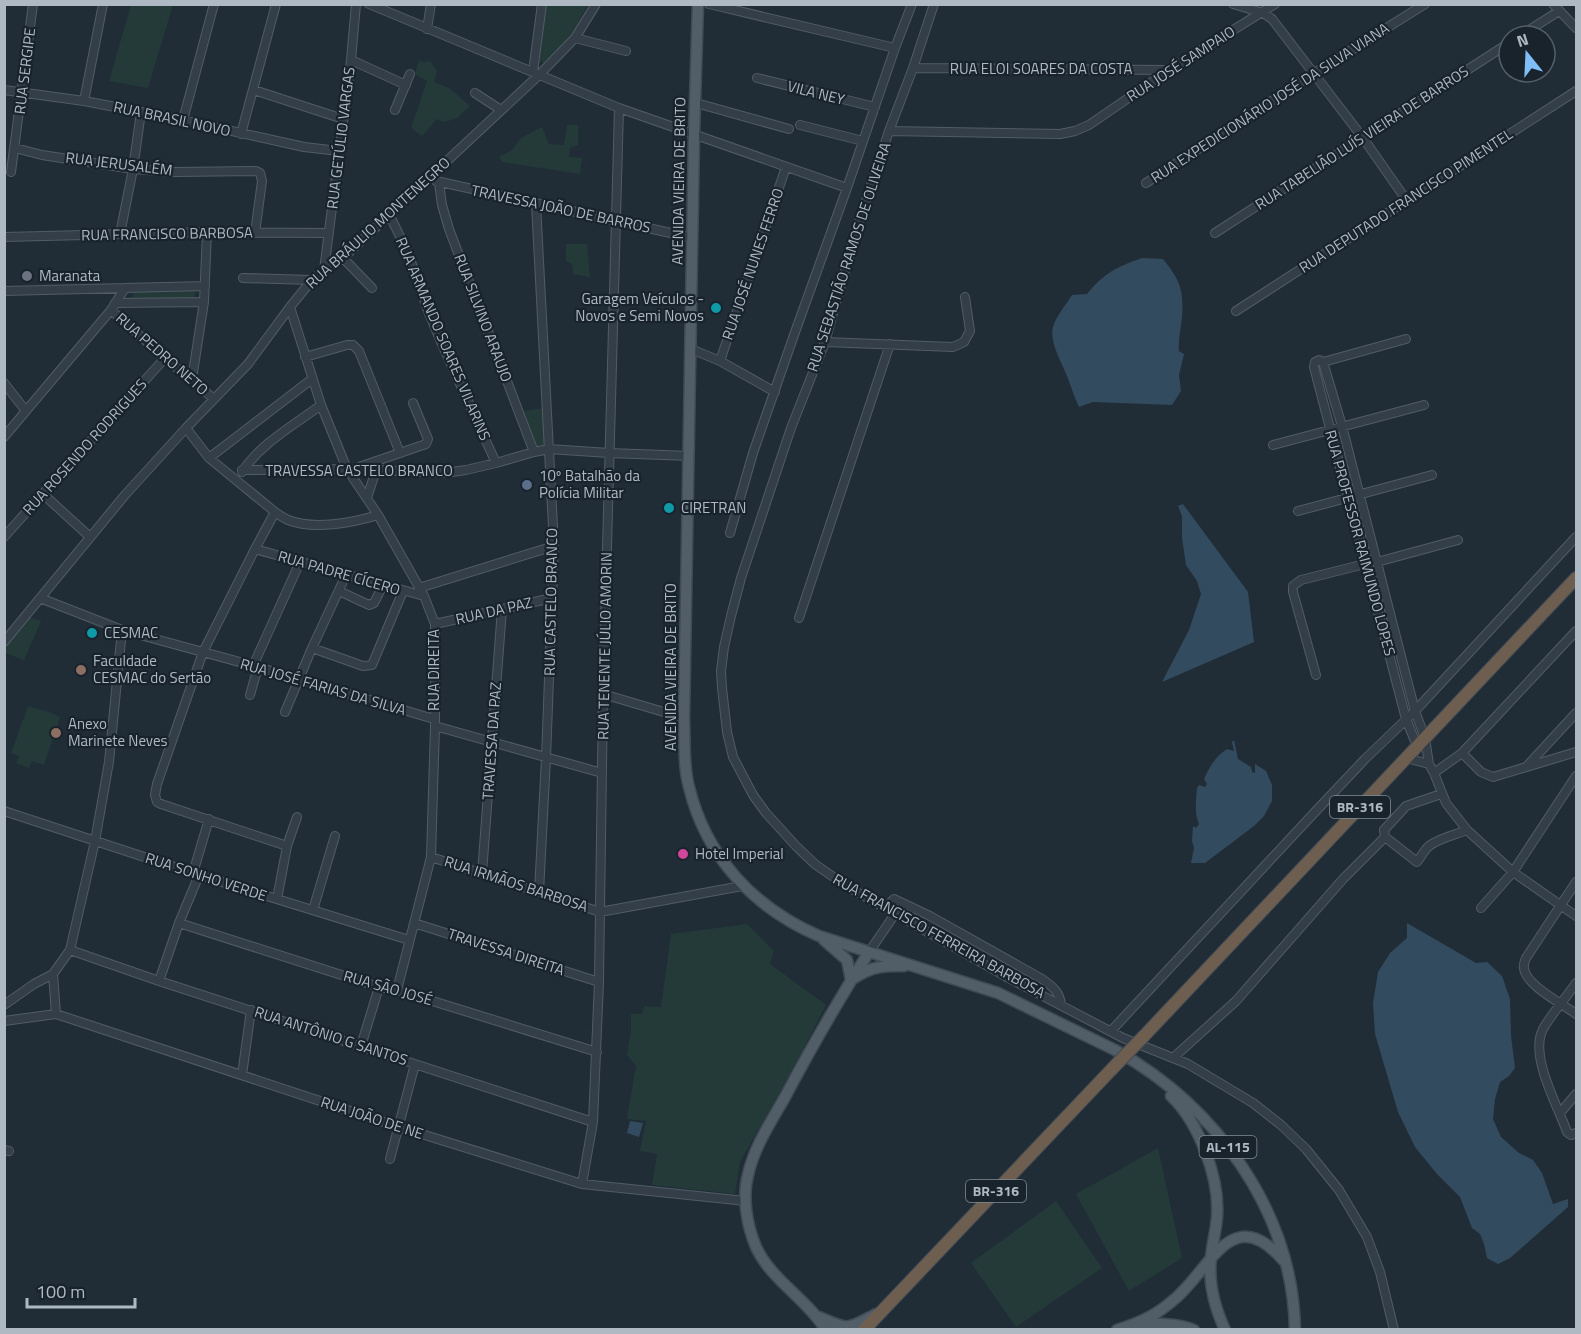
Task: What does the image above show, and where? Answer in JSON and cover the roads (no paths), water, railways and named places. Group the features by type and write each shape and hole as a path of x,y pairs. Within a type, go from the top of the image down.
{"highway":[{"name":"BR-316","path":"864,1329 1576,578"}],"main road":[{"name":"AVENIDA VIEIRA DE BRITO","path":"698,4 684,718 688,785 705,832 717,853 742,886 768,908 792,923 819,936 998,993 1131,1059"},
{"path":"819,936 847,960 851,980"},
{"path":"826,1329 816,1315 772,1270 757,1247 749,1222 746,1202 747,1178 758,1146 809,1053 869,952"},
{"path":"851,980 878,966 918,966"},
{"path":"1131,1059 1178,1103 1199,1136 1217,1197 1210,1272 1215,1303 1225,1329"},
{"name":"AL-115","path":"1131,1059 1172,1088 1199,1113 1243,1166 1263,1200 1287,1264 1291,1281 1295,1329"},
{"path":"1117,1329 1139,1323 1158,1312 1179,1295 1211,1258 1232,1239 1256,1238 1266,1243 1287,1264"},
{"path":"816,1315 841,1327 849,1327 881,1312"},
{"path":"1287,1329 1294,1312"},
{"path":"1139,1323 1194,1329"}],"street":[{"name":"RUA SERGIPE","path":"11,172 33,4"},
{"path":"84,101 103,4"},
{"path":"183,120 214,4"},
{"path":"241,134 276,4"},
{"name":"RUA GETÚLIO VARGAS","path":"324,270 356,4"},
{"path":"369,4 619,108 847,188"},
{"path":"427,29 431,4"},
{"path":"536,74 542,4"},
{"name":"RUA BRÁULIO MONTENEGRO","path":"4,642 125,495 248,364 312,280 343,258 501,110 575,38 596,4"},
{"path":"709,4 895,48"},
{"name":"RUA SEBASTIÃO RAMOS DE OLIVEIRA","path":"730,534 753,453 912,4"},
{"name":"RUA SEBASTIÃO RAMOS DE OLIVEIRA","path":"724,647 741,578 791,428 825,342 857,228 934,4"},
{"path":"1233,4 1263,12 1272,19 1363,138 1407,201"},
{"name":"RUA JOSÉ SAMPAIO","path":"889,131 1060,134 1075,131 1089,125 1169,70 1275,4"},
{"name":"RUA EXPEDICIONÁRIO JOSÉ DA SILVA VIANA","path":"1146,183 1425,4"},
{"path":"1535,24 1556,8 1576,28"},
{"path":"575,38 626,51"},
{"name":"RUA TABELIÃO LUÍS VIEIRA DE BARROS","path":"1215,233 1497,51"},
{"path":"351,60 406,85"},
{"name":"RUA ELOI SOARES DA COSTA","path":"913,68 1169,70"},
{"path":"395,110 410,74"},
{"name":"VILA NEY","path":"758,78 875,107"},
{"name":"RUA BRASIL NOVO","path":"4,90 84,101 304,147 339,152"},
{"path":"254,90 343,118"},
{"name":"RUA DEPUTADO FRANCISCO PIMENTEL","path":"1236,311 1576,90"},
{"path":"475,93 501,110"},
{"path":"696,103 789,129"},
{"name":"RUA TENENTE JÚLIO AMORIN","path":"582,1184 593,1122 597,1052 603,694 619,108"},
{"path":"120,234 141,112"},
{"path":"800,125 863,141"},
{"name":"RUA JERUSALÉM","path":"15,148 42,155 133,169 256,171 260,173 262,181 255,233"},
{"name":"RUA JOSÉ NUNES FERRO","path":"720,361 786,167"},
{"name":"TRAVESSA JOÃO DE BARROS","path":"429,177 439,183 693,238"},
{"name":"RUA SILVINO ARAUJO","path":"439,183 449,229 534,452"},
{"name":"RUA CASTELO BRANCO","path":"536,204 554,546 539,892"},
{"name":"RUA ARMANDO SOARES VILARINS","path":"389,214 408,254 441,342 496,463"},
{"path":"192,379 204,302 207,232"},
{"name":"RUA FRANCISCO BARBOSA","path":"4,237 207,232 329,233"},
{"path":"343,258 372,288"},
{"path":"243,278 312,280"},
{"path":"4,291 205,286"},
{"path":"4,438 113,306 125,288"},
{"path":"825,342 953,347 964,342 970,331 965,297"},
{"path":"113,306 204,302"},
{"name":"RUA PEDRO NETO","path":"113,306 165,358 214,399"},
{"name":"RUA DIREITA","path":"290,307 321,405 367,498 424,596 435,624 431,857 397,990"},
{"path":"1323,362 1406,339"},
{"path":"799,618 890,344"},
{"path":"305,357 346,345 352,345 359,351 400,453"},
{"path":"691,349 720,361 775,392"},
{"name":"RUA ROSENDO RODRIGUES","path":"4,537 165,358"},
{"name":"RUA PROFESSOR RAIMUNDO LOPES","path":"1319,360 1323,362 1342,426 1421,742 1406,719 1314,367 1315,362 1319,360"},
{"path":"209,458 312,379"},
{"path":"4,383 26,411"},
{"path":"352,469 426,444 428,441 413,403"},
{"path":"238,481 242,470 270,442 321,405"},
{"path":"1273,444 1424,405"},
{"path":"186,428 209,458 288,520 306,524 344,524 378,515"},
{"name":"TRAVESSA CASTELO BRANCO","path":"242,470 352,469 445,473 549,450 690,456"},
{"path":"367,498 376,470"},
{"path":"1298,511 1432,475"},
{"path":"43,494 90,537"},
{"path":"276,512 203,652 155,795 157,802 161,804 287,846"},
{"path":"1111,1031 1365,759 1415,711 1576,537"},
{"path":"1377,562 1458,540"},
{"name":"RUA PADRE CÍCERO","path":"419,588 554,546"},
{"name":"RUA PADRE CÍCERO","path":"255,549 424,596"},
{"path":"250,694 255,666 300,562"},
{"path":"1316,675 1293,586 1301,580 1365,564"},
{"path":"285,712 346,575"},
{"path":"339,591 369,605 374,603 382,585"},
{"path":"312,648 363,666 372,665 403,591"},
{"name":"RUA JOSÉ FARIAS DA SILVA","path":"40,598 122,630 255,666 491,742 602,773"},
{"name":"RUA DA PAZ","path":"435,624 552,598"},
{"name":"TRAVESSA DA PAZ","path":"482,873 502,609"},
{"path":"4,1005 53,974 70,950 95,841 109,762 122,630"},
{"path":"1434,773 1462,753 1576,631"},
{"name":"RUA FRANCISCO FERREIRA BARBOSA","path":"724,647 721,671 722,688 727,732 734,757 753,795 796,846 816,865 848,887 1005,976 1123,1038 1188,1064 1253,1103 1281,1125 1306,1149 1339,1190 1368,1237 1380,1272 1394,1329"},
{"path":"603,694 684,718"},
{"path":"1528,765 1576,713"},
{"path":"1421,742 1441,794 1467,830 1513,872 1576,916"},
{"path":"1462,753 1481,772 1492,777 1576,752"},
{"path":"1406,758 1429,764"},
{"path":"1481,908 1513,872 1576,776"},
{"path":"1441,794 1406,806 1384,830 1385,837 1417,862 1431,844 1467,830"},
{"name":"RUA SONHO VERDE","path":"4,811 409,940"},
{"path":"277,899 287,846 297,817"},
{"path":"159,981 196,874 209,819"},
{"path":"313,910 335,836"},
{"path":"1173,1058 1236,1001 1343,879 1385,837"},
{"name":"RUA IRMÃOS BARBOSA","path":"431,857 600,912 742,886"},
{"path":"1576,882 1526,958 1523,968 1536,986 1576,1014"},
{"path":"885,908 894,899 940,922 1042,979 1056,990 1061,999 1061,1005"},
{"path":"869,952 895,914"},
{"name":"RUA SÃO JOSÉ","path":"179,923 379,987 397,990 597,1052"},
{"name":"TRAVESSA DIREITA","path":"414,923 599,982"},
{"name":"RUA ANTÔNIO G SANTOS","path":"70,950 593,1122"},
{"path":"53,974 56,1014"},
{"path":"1574,1134 1568,1132 1548,1083 1540,1059 1539,1045 1542,1031 1576,983"},
{"path":"361,1046 379,987"},
{"path":"242,1075 251,1010"},
{"name":"RUA JOÃO DE NE","path":"4,1021 56,1014 399,1127 582,1184 746,1202"},
{"path":"390,1159 415,1064"},
{"path":"1560,1113 1576,1094"}],"water":[{"path":"1142,258 1163,259 1180,286 1182,317 1179,351 1184,354 1179,375 1181,391 1172,405 1093,402 1079,407 1054,346 1052,333 1054,323 1072,295 1087,294 1111,272"},
{"path":"1183,504 1248,592 1254,642 1162,682 1189,630 1201,594 1197,581 1186,565 1182,516 1178,506"},
{"path":"1234,740 1238,759 1251,767 1252,772 1255,773 1255,764 1266,771 1272,785 1272,801 1264,816 1254,826 1205,863 1191,863 1194,848 1193,826 1196,828 1199,824 1196,811 1197,788 1199,785 1205,787 1207,784 1204,779 1219,755 1227,749 1234,751 1232,742"},
{"path":"1407,923 1476,963 1487,962 1502,976 1510,999 1515,1068 1500,1082 1493,1119 1501,1137 1519,1153 1533,1160 1542,1173 1553,1204 1568,1199 1568,1207 1510,1258 1498,1264 1487,1258 1480,1234 1472,1228 1460,1197 1415,1147 1398,1112 1375,1034 1373,1003 1378,972 1390,953 1407,938"},
{"path":"630,1121 643,1123 639,1137 627,1133"}],"place":[{"name":"Maranata","path":"27,276"},
{"name":"Garagem Veículos - Novos e Semi Novos","path":"716,308"},
{"name":"10º Batalhão da Polícia Militar","path":"527,485"},
{"name":"CIRETRAN","path":"669,508"},
{"name":"CESMAC","path":"92,633"},
{"name":"Faculdade CESMAC do Sertão","path":"81,670"},
{"name":"Anexo Marinete Neves","path":"56,733"},
{"name":"Hotel Imperial","path":"683,854"}]}
